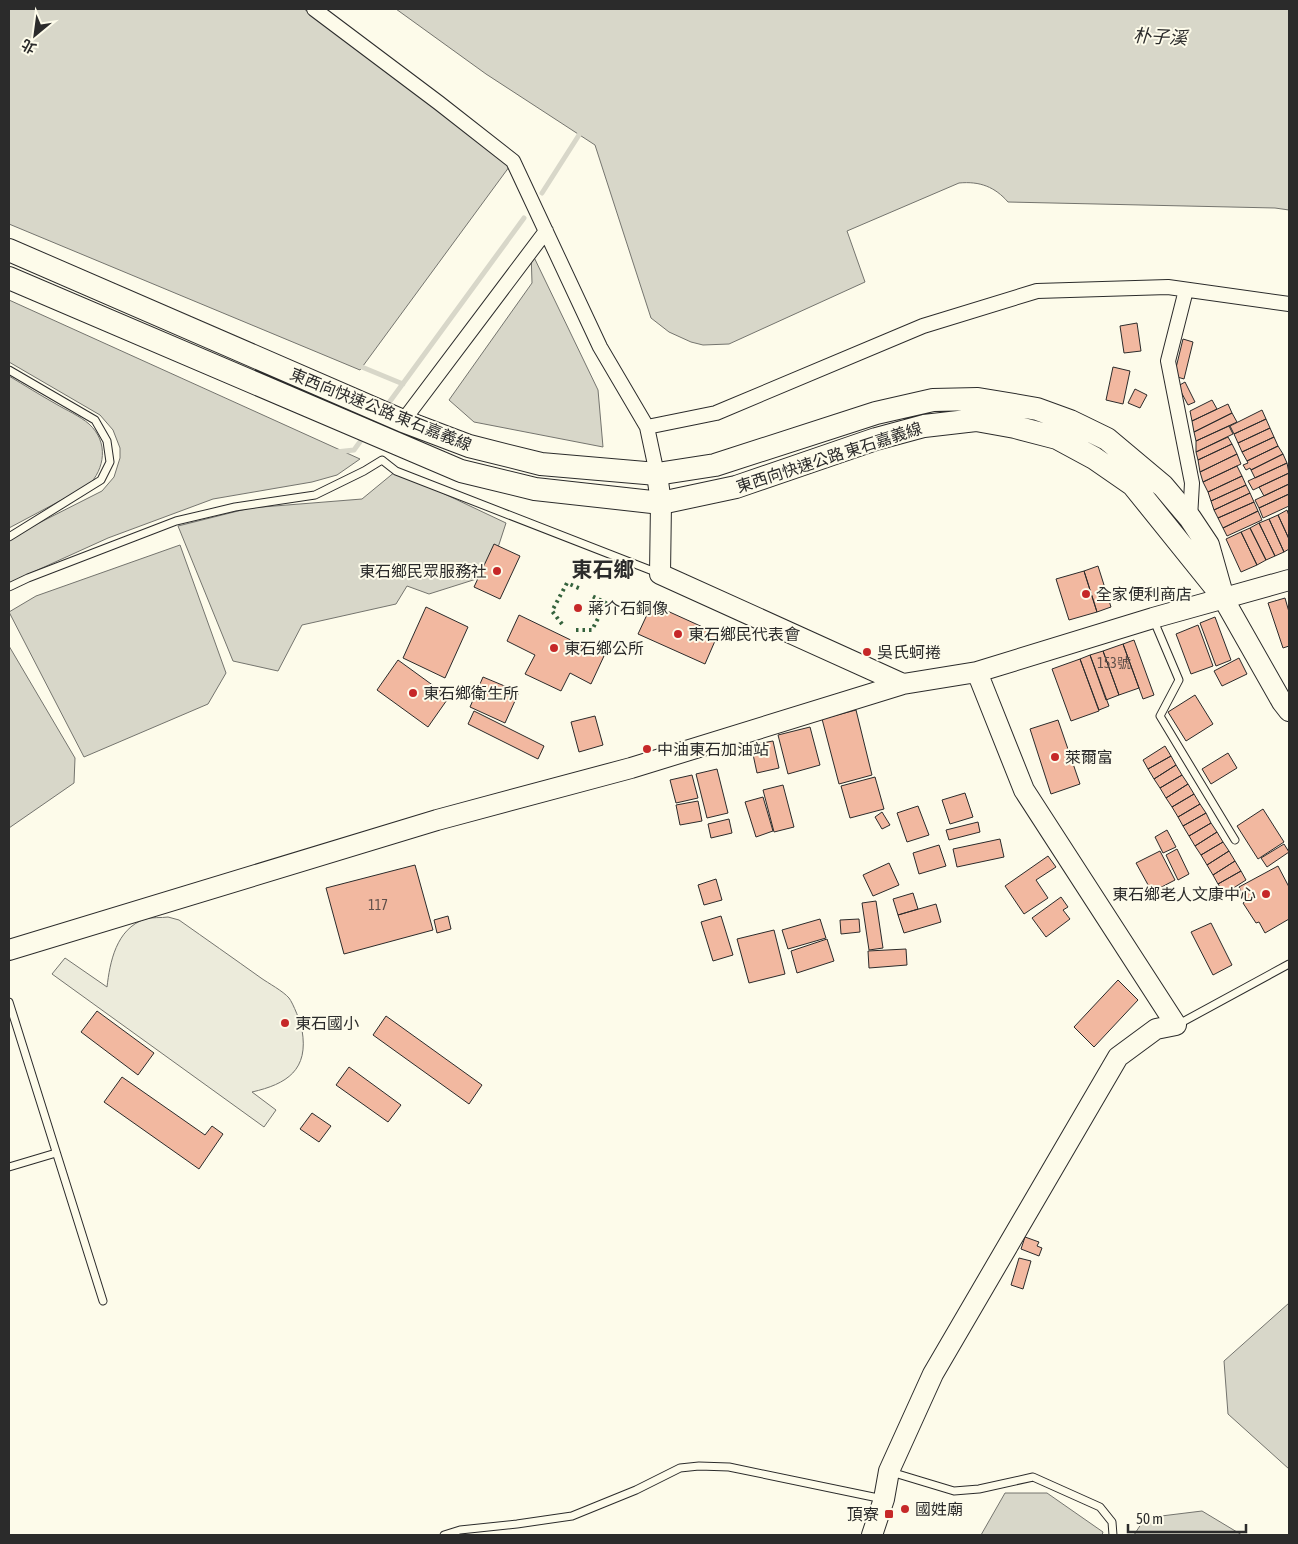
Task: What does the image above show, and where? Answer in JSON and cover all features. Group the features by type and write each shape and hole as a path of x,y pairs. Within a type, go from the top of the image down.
{"main road":[{"name":"東西向快速公路 東石嘉義線","path":"9,250 403,421 469,446 540,464 657,474 715,465 876,413 933,400 978,400 1037,408 1070,420 1107,439 1163,486 1190,518 1208,545 1223,598"},
{"name":"東西向快速公路 東石嘉義線","path":"9,278 461,471 535,489 660,503 736,487 876,439 924,426 976,420 1057,438 1094,458 1133,485 1223,598"},
{"path":"657,474 660,503 660,574 903,684"},
{"path":"9,950 437,820 631,768 903,684 977,672 1287,579"},
{"path":"1223,598 1277,694 1289,711"},
{"path":"872,1535 884,1499 889,1471 934,1374 1118,1057 1156,1029 1176,1025 1024,790 977,672"}],"street":[{"path":"314,9 439,103 512,161 600,347 647,428 657,474"},
{"path":"403,421 546,231"},
{"path":"647,428 716,413 923,326 1037,291 1168,287 1289,304"},
{"path":"1171,532 1190,518 1192,483 1168,361 1186,290"}],"lane":[{"path":"9,370 95,420 108,441 110,462 101,480 9,537"},
{"path":"9,587 176,521 235,507 316,495 382,460 396,472 660,574"},
{"path":"1152,618 1179,680 1160,716 1235,840"},
{"path":"1176,1025 1289,964"},
{"path":"9,1002 103,1301"},
{"path":"9,1167 56,1152"},
{"path":"444,1535 460,1530 572,1516 636,1490 680,1468 699,1466 729,1467 884,1499"},
{"path":"889,1471 954,1491 979,1489 1033,1477 1100,1508 1112,1522 1113,1535"}],"shaded area":[{"path":"168,917 179,920 279,990 289,998 295,1008 301,1027 303,1044 302,1055 298,1065 293,1073 276,1085 252,1092 276,1110 264,1127 52,974 65,958 107,987 116,947 127,930 145,919"}],"water":[{"path":"9,9 304,9 512,163 360,370 9,224"},
{"name":"朴子溪","path":"396,9 1289,9 1289,210 1275,208 1008,202 998,192 986,186 974,183 959,183 847,231 865,282 729,344 703,345 669,332 651,318 595,145 486,74"},
{"path":"531,251 598,390 603,447 474,422 449,400 532,283"},
{"path":"9,300 360,459 337,475 312,482 213,499 108,538 9,583 9,541 31,527 102,491 114,477 120,458 120,448 113,430 100,415 9,362"},
{"path":"9,376 89,424 100,439 102,455 98,472 88,486 9,528"},
{"path":"396,471 506,523 489,575 429,594 407,586 396,604 302,625 278,671 233,661 178,526 250,508 362,499"},
{"path":"180,545 226,673 208,704 84,757 9,612 36,596"},
{"path":"9,646 75,758 74,783 9,828"},
{"path":"1289,1303 1289,1469 1228,1414 1224,1361"},
{"path":"1005,1493 1047,1493 1103,1532 1102,1535 981,1535"},
{"path":"1202,1511 1242,1535 1134,1535 1145,1518"}],"building":[{"path":"1137,323 1141,351 1124,353 1120,326"},
{"path":"1183,339 1193,342 1184,379 1174,376"},
{"path":"1113,367 1130,371 1123,404 1106,400"},
{"path":"1185,382 1195,402 1188,405 1178,386"},
{"path":"1135,389 1147,395 1140,408 1128,403"},
{"path":"1212,400 1217,409 1192,421 1190,411"},
{"path":"1228,404 1232,413 1194,432 1192,421"},
{"path":"1262,410 1266,419 1234,434 1230,426"},
{"path":"1232,413 1237,422 1196,441 1194,432"},
{"path":"1266,419 1270,428 1238,443 1234,434"},
{"path":"1229,426 1233,434 1196,452 1196,441"},
{"path":"1270,428 1274,437 1242,452 1238,443"},
{"path":"1228,437 1232,444 1198,460 1196,452"},
{"path":"1274,437 1278,446 1247,461 1242,452"},
{"path":"1232,444 1237,454 1200,472 1198,460"},
{"path":"1278,446 1283,454 1251,470 1250,468 1246,470 1243,465 1248,463 1247,461"},
{"path":"1237,454 1241,464 1203,482 1200,472"},
{"path":"1283,454 1287,463 1255,478 1251,470"},
{"path":"1287,463 1289,473 1253,490 1248,481"},
{"path":"1237,466 1242,476 1208,492 1203,482"},
{"path":"1289,473 1289,484 1264,496 1259,487"},
{"path":"1242,476 1246,485 1211,501 1208,492"},
{"path":"1289,484 1289,494 1259,508 1255,500"},
{"path":"1246,485 1250,493 1214,510 1211,501"},
{"path":"1250,493 1254,502 1218,518 1214,510"},
{"path":"1289,494 1289,506 1263,518 1259,508"},
{"path":"1254,502 1258,511 1223,528 1218,518"},
{"path":"1287,510 1289,516 1289,539 1278,515"},
{"path":"1258,511 1262,520 1227,536 1223,528"},
{"path":"1278,515 1289,539 1289,549 1284,552 1269,519"},
{"path":"1269,519 1284,552 1275,556 1259,523"},
{"path":"1259,523 1275,556 1266,560 1250,528"},
{"path":"1250,528 1266,560 1257,565 1241,532"},
{"path":"1241,532 1257,565 1241,572 1226,539"},
{"name":"東石鄉民眾服務社","path":"494,544 520,556 500,599 474,587"},
{"path":"1098,566 1111,607 1097,612 1084,571"},
{"path":"1084,571 1097,612 1069,620 1056,579"},
{"path":"1285,598 1289,612 1289,646 1283,648 1268,603"},
{"name":"東石鄉民代表會","path":"652,604 718,634 705,664 638,634"},
{"path":"426,607 468,627 445,678 403,658"},
{"name":"東石鄉公所","path":"519,615 604,656 591,684 570,673 561,691 525,674 535,655 507,641"},
{"path":"1215,617 1231,660 1216,666 1200,623"},
{"path":"1198,625 1213,666 1191,674 1176,634"},
{"path":"1134,640 1154,695 1143,699 1123,644"},
{"path":"1123,644 1139,688 1119,695 1103,651"},
{"path":"1103,651 1119,695 1106,700 1090,655"},
{"path":"1090,655 1109,706 1099,710 1080,659"},
{"path":"1239,658 1247,674 1222,686 1214,671"},
{"path":"1080,659 1099,711 1071,721 1052,669"},
{"name":"東石鄉衛生所","path":"398,660 449,697 428,727 377,690"},
{"path":"483,677 519,692 505,723 470,707"},
{"path":"1195,695 1213,724 1186,741 1168,712"},
{"path":"856,710 872,775 839,784 822,719"},
{"path":"474,711 544,746 538,759 468,724"},
{"path":"595,716 603,745 579,752 571,722"},
{"name":"萊爾富","path":"1058,720 1080,784 1051,794 1030,729"},
{"path":"810,727 820,765 788,774 778,735"},
{"path":"773,741 779,768 757,773 751,745"},
{"path":"1165,746 1171,756 1148,769 1143,760"},
{"path":"1228,753 1237,768 1211,784 1202,769"},
{"path":"1171,756 1176,765 1154,779 1148,769"},
{"path":"1176,765 1182,775 1160,788 1154,779"},
{"path":"717,769 728,813 707,818 696,774"},
{"path":"692,775 698,798 676,803 670,780"},
{"path":"1182,775 1188,784 1166,798 1160,788"},
{"path":"875,777 884,809 850,818 841,786"},
{"path":"1188,784 1194,794 1172,807 1166,798"},
{"path":"783,785 794,827 774,832 763,790"},
{"path":"965,793 973,817 950,824 942,800"},
{"path":"1194,794 1200,804 1178,817 1172,807"},
{"path":"763,797 773,831 756,837 745,802"},
{"path":"698,801 702,821 680,825 676,805"},
{"path":"1200,804 1206,813 1183,826 1178,817"},
{"path":"918,806 929,835 907,842 897,813"},
{"path":"1263,809 1284,842 1258,859 1237,826"},
{"path":"882,812 890,825 882,829 875,817"},
{"path":"1206,813 1211,823 1189,836 1183,826"},
{"path":"729,819 732,833 711,838 708,824"},
{"path":"978,822 980,832 949,840 946,830"},
{"path":"1211,823 1217,832 1195,846 1189,836"},
{"path":"1167,830 1176,847 1163,853 1155,837"},
{"path":"1217,832 1223,842 1201,855 1195,846"},
{"path":"1000,839 1004,857 957,867 953,849"},
{"path":"1223,842 1229,851 1207,865 1201,855"},
{"path":"1284,844 1289,852 1267,867 1261,858"},
{"path":"939,845 946,866 919,874 913,853"},
{"path":"1177,849 1189,874 1178,880 1166,855"},
{"path":"1160,851 1175,880 1152,892 1136,863"},
{"path":"1229,851 1235,861 1213,875 1207,865"},
{"path":"1048,856 1056,867 1036,880 1048,898 1024,914 1005,886"},
{"path":"1235,861 1241,871 1218,884 1213,875"},
{"path":"889,863 899,885 873,896 863,875"},
{"path":"415,865 433,930 344,954 326,888"},
{"name":"東石鄉老人文康中心","path":"1278,866 1289,887 1289,919 1265,933 1259,922 1256,923 1243,903 1246,901 1239,887"},
{"path":"1241,871 1246,880 1224,894 1218,884"},
{"path":"716,879 722,900 704,905 698,885"},
{"path":"913,893 918,909 898,915 893,899"},
{"path":"1061,897 1068,907 1063,910 1070,919 1046,937 1032,918"},
{"path":"876,901 883,948 869,950 862,903"},
{"path":"936,904 941,922 904,933 898,915"},
{"path":"448,916 451,929 437,933 434,920"},
{"path":"721,916 733,955 713,961 701,922"},
{"path":"820,919 826,938 788,949 782,930"},
{"path":"859,919 860,932 841,934 840,920"},
{"path":"1211,923 1232,965 1213,975 1191,932"},
{"path":"774,930 785,974 749,983 737,939"},
{"path":"827,939 834,961 797,973 791,951"},
{"path":"906,949 907,965 869,968 868,951"},
{"path":"1118,980 1138,1000 1094,1047 1074,1027"},
{"path":"97,1011 154,1053 138,1075 81,1032"},
{"path":"386,1016 482,1085 469,1104 373,1035"},
{"path":"349,1067 401,1105 388,1122 336,1085"},
{"path":"122,1077 205,1135 212,1126 223,1134 199,1169 104,1102"},
{"path":"312,1113 331,1126 319,1142 300,1129"},
{"path":"1025,1237 1039,1242 1037,1246 1042,1248 1039,1256 1021,1249"},
{"path":"1019,1258 1031,1261 1023,1289 1011,1285"}],"waterway":[{"path":"542,193 579,135"},
{"path":"388,404 524,218"},
{"path":"357,365 403,384"},
{"path":"336,452 354,450 362,439"}],"hedge":[{"path":"562,624 552,611 567,583 581,589"},
{"path":"576,630 592,630 606,603 592,596"}],"place":[{"name":"東石鄉民眾服務社","path":"497,571"},
{"name":"全家便利商店","path":"1086,594"},
{"name":"蔣介石銅像","path":"578,608"},
{"name":"東石鄉民代表會","path":"678,634"},
{"name":"東石鄉公所","path":"554,648"},
{"name":"吳氏蚵捲","path":"867,652"},
{"name":"東石鄉衛生所","path":"413,693"},
{"name":"中油東石加油站","path":"647,749"},
{"name":"萊爾富","path":"1055,757"},
{"name":"東石鄉老人文康中心","path":"1266,894"},
{"name":"東石國小","path":"285,1023"},
{"name":"國姓廟","path":"905,1509"},
{"name":"頂寮","path":"889,1514"}],"district":[{"name":"東石鄉","path":"603,570"}]}
